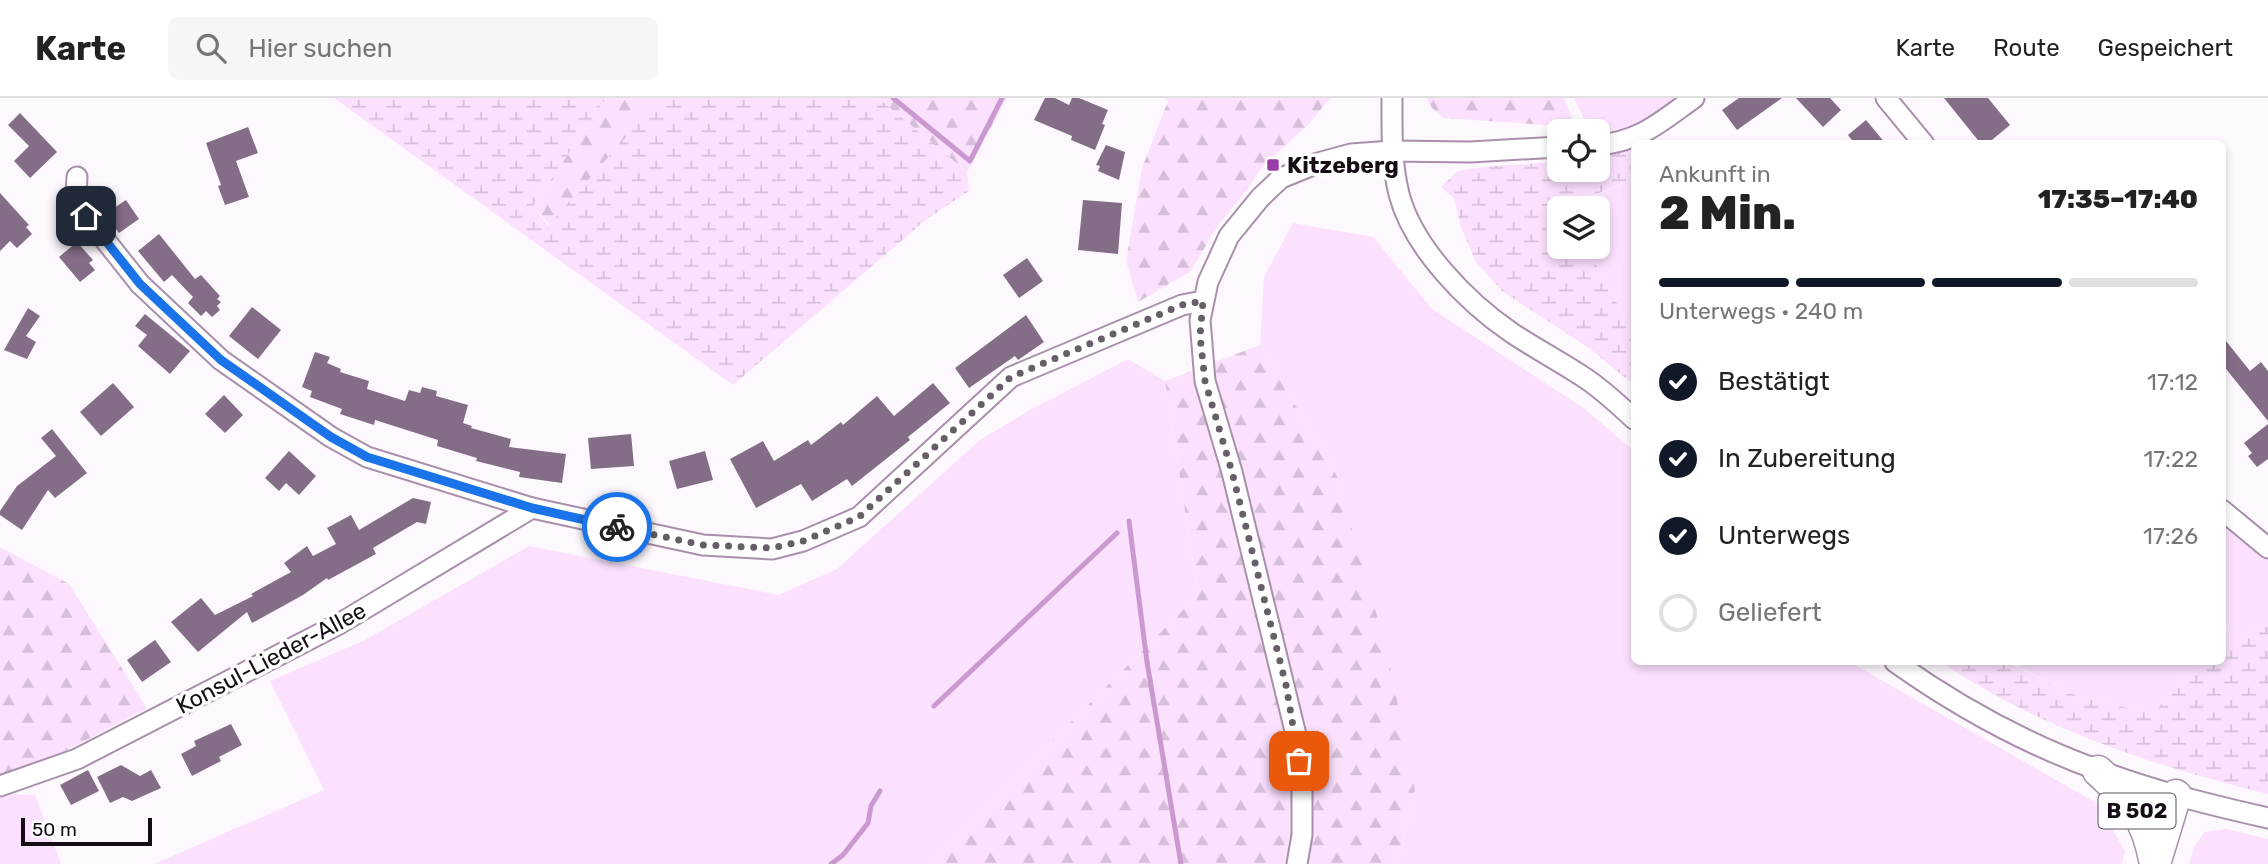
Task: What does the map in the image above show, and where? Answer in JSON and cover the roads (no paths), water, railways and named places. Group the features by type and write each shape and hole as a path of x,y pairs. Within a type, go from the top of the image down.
{"highway":[{"name":"B 502","path":"2098,771 2125,795 2140,814 2150,837 2155,864"},
{"name":"B 502","path":"2155,864 2185,798"},
{"name":"B 502","path":"2176,864 2185,798"}],"street":[{"path":"1392,98 1392,151 1399,195 1420,239 1441,269 1483,310 1512,333 1587,380 1631,417"},
{"path":"1610,144 1646,132 1694,98"},
{"path":"1886,98 1921,140"},
{"path":"1297,864 1303,835 1296,735 1232,472 1205,381 1200,336 1203,301 1218,257 1229,236 1281,178 1318,163 1350,154 1392,151 1470,152 1547,148"},
{"path":"77,177 76,196 86,216 140,284 221,360 297,415 367,457 532,508 703,545 772,548 803,541 859,517 1011,377 1171,309 1203,301"},
{"name":"Konsul-Lieder-Allee","path":"0,786 77,759 327,630 532,508"},
{"path":"2226,513 2268,548"},
{"path":"1900,665 1971,710 2053,752 2098,771 2185,798 2268,818"}],"waterway":[{"path":"893,98 970,161 1002,98"},
{"path":"1129,521 1147,662 1181,864"},
{"path":"934,706 1117,533"},
{"path":"831,864 843,855 868,823 871,806 880,791"}],"place":[{"name":"Kitzeberg","path":"1273,165"}]}
